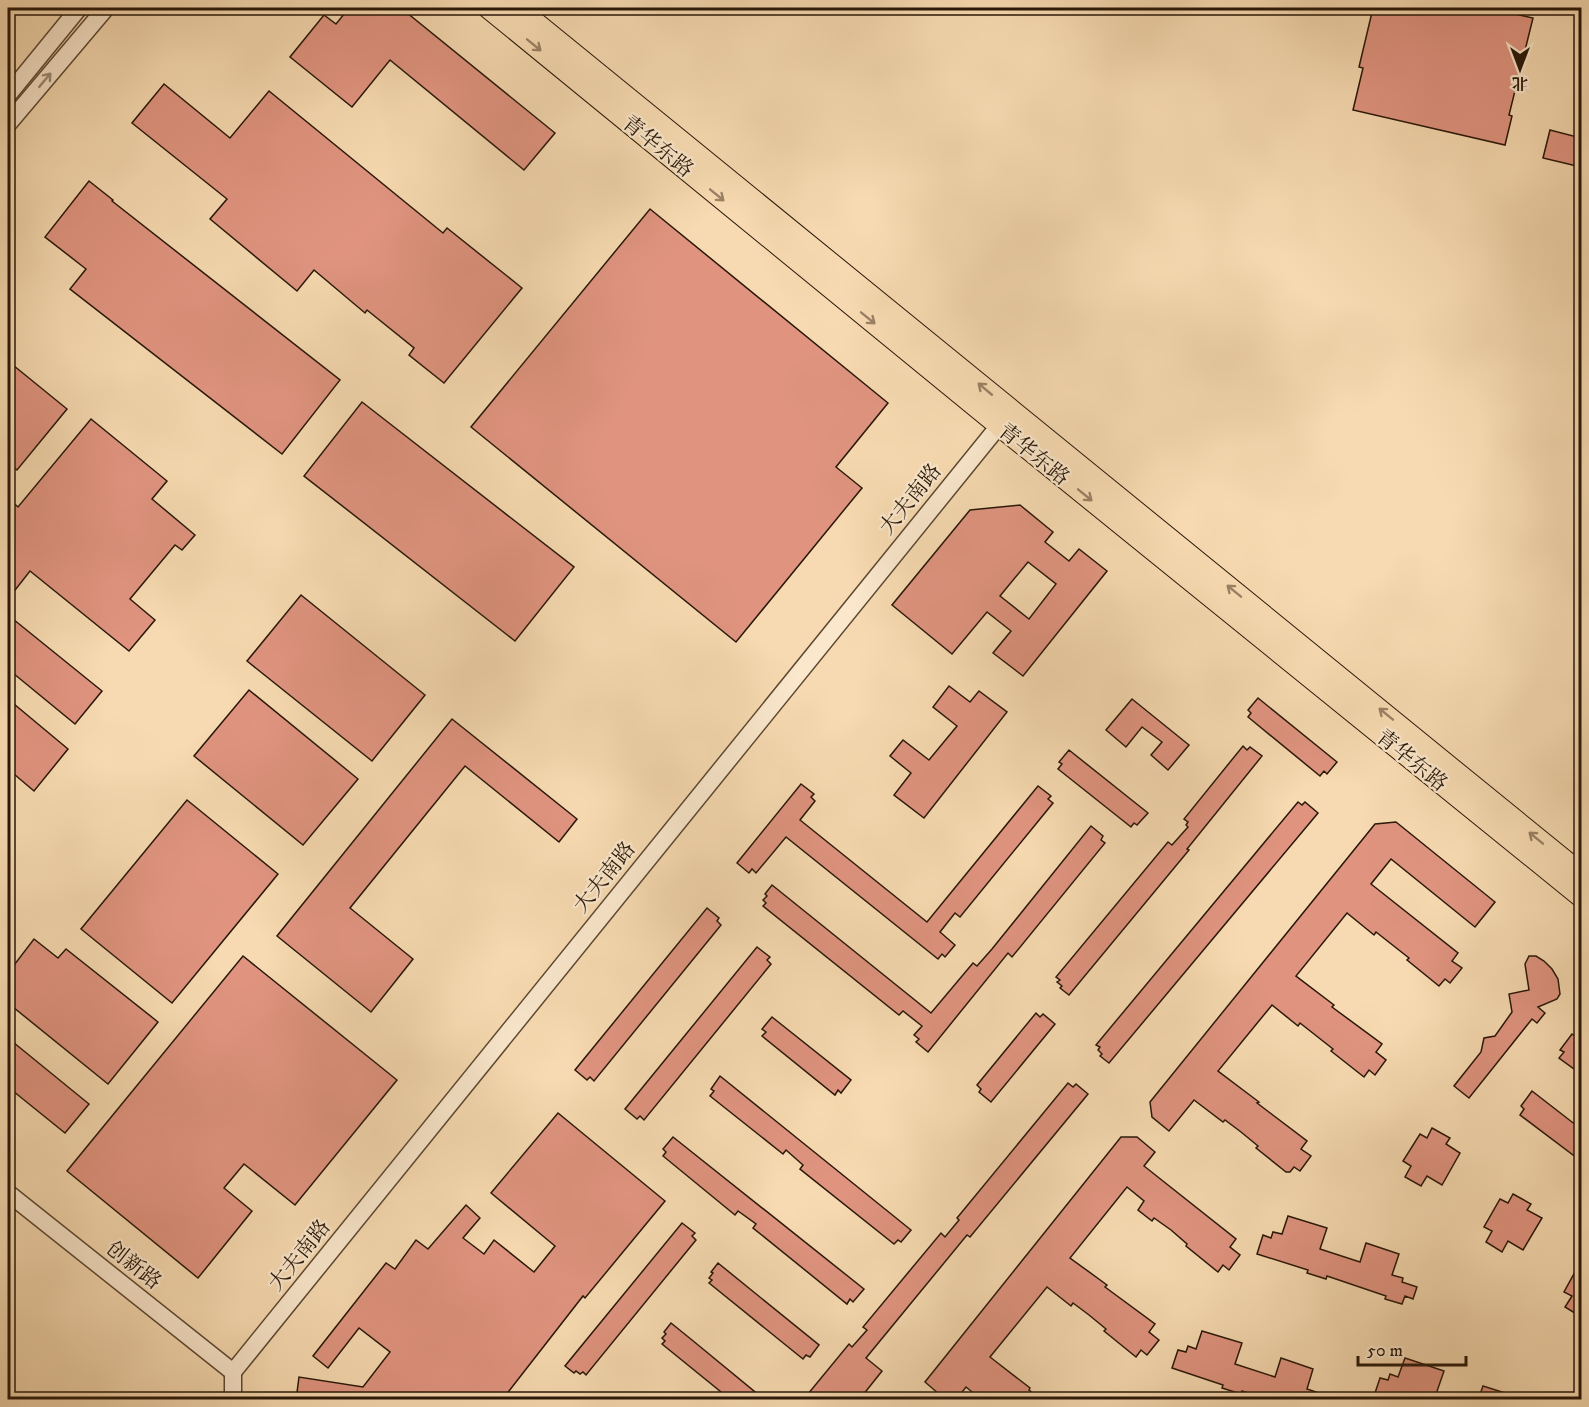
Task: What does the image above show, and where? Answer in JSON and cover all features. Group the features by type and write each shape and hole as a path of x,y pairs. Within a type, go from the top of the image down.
{"main road":[{"name":"青华东路","path":"489,8 1581,875"},
{"name":"青华东路","path":"517,8 1581,897"}],"street":[{"path":"8,95 79,8"},
{"path":"8,124 105,8"},
{"name":"大夫南路","path":"233,1372 1005,418"},
{"name":"创新路","path":"8,1193 233,1372"},
{"path":"233,1372 233,1400"}],"building":[{"path":"349,8 401,8 555,133 524,170 390,60 352,107 290,57 324,15 336,24"},
{"path":"1373,8 1489,8 1533,18 1509,115 1512,116 1505,145 1353,110 1363,68 1359,67"},
{"path":"164,84 230,138 269,91 443,233 447,228 522,288 444,383 409,355 414,348 367,310 365,313 314,270 297,291 210,219 227,199 132,123"},
{"path":"1550,130 1581,138 1581,167 1543,158"},
{"path":"89,181 340,380 282,454 70,289 86,269 45,237"},
{"path":"650,209 888,403 836,467 862,488 736,642 471,427"},
{"path":"8,361 67,409 17,470 8,462"},
{"path":"362,402 574,567 515,641 304,476"},
{"path":"91,419 167,481 152,499 195,535 182,550 175,545 130,599 155,620 129,651 30,571 8,599 8,498 18,507"},
{"path":"1020,505 1053,532 1045,542 1069,561 1079,549 1107,571 1023,676 993,653 1011,631 987,612 952,654 892,605 970,510","holes":["1028,562 1056,584 1029,619 1000,596"]},
{"path":"301,595 425,695 372,761 247,661"},
{"path":"8,615 102,691 75,724 8,669"},
{"path":"949,686 970,702 979,691 1007,712 924,818 894,795 911,773 890,756 903,740 929,760 957,726 933,707"},
{"path":"249,690 358,779 303,845 194,756"},
{"path":"1258,698 1337,762 1327,774 1324,771 1320,776 1248,717 1251,713 1248,710"},
{"path":"8,699 68,749 34,791 8,769"},
{"path":"1132,699 1189,745 1168,770 1151,755 1162,742 1142,727 1126,747 1106,730"},
{"path":"452,719 577,819 559,842 465,766 350,908 413,959 371,1012 277,936"},
{"path":"1243,746 1247,750 1250,747 1262,756 1187,849 1189,850 1069,995 1060,988 1062,986 1057,982 1060,980 1056,977 1168,842 1172,845 1188,827 1186,825 1188,822 1184,819"},
{"path":"1069,750 1148,813 1137,825 1134,823 1131,827 1058,769 1062,764 1059,762"},
{"path":"801,784 814,794 811,797 815,801 800,820 927,922 1038,786 1051,796 1048,799 1053,803 960,917 955,913 940,932 955,945 945,957 942,954 938,959 786,837 756,873 752,869 749,873 737,863"},
{"path":"187,800 278,874 172,1003 81,929"},
{"path":"1298,802 1302,805 1305,802 1318,813 1109,1063 1100,1056 1102,1054 1098,1050 1100,1047 1096,1045"},
{"path":"1396,822 1495,902 1475,927 1391,859 1371,884 1458,953 1452,961 1462,968 1450,983 1445,979 1439,986 1407,960 1409,958 1376,932 1374,935 1347,913 1296,976 1334,1005 1332,1007 1382,1044 1376,1052 1386,1060 1375,1075 1369,1070 1364,1077 1300,1023 1298,1026 1272,1005 1218,1071 1307,1141 1301,1149 1311,1156 1300,1171 1294,1167 1290,1172 1286,1172 1256,1148 1258,1146 1241,1132 1225,1120 1223,1122 1194,1100 1169,1131 1152,1117 1150,1102 1375,824"},
{"path":"1091,826 1103,836 1101,840 1105,843 1012,957 1008,953 928,1052 916,1042 919,1039 914,1035 922,1026 903,1011 899,1015 763,906 766,903 763,900 767,896 765,894 772,885 931,1013 973,963 977,966 992,949"},
{"path":"707,908 719,918 717,921 721,925 594,1081 590,1077 587,1080 575,1070"},
{"path":"34,939 58,958 66,949 158,1022 108,1084 8,1003 8,973"},
{"path":"757,947 770,957 767,960 771,964 644,1120 640,1116 637,1119 625,1109"},
{"path":"243,956 397,1080 295,1205 244,1164 224,1188 252,1211 198,1278 67,1171"},
{"path":"1529,956 1536,956 1552,969 1558,979 1560,994 1557,999 1538,1007 1545,1013 1537,1023 1532,1019 1469,1098 1454,1086 1481,1052 1484,1038 1495,1036 1512,1012 1509,994 1529,990 1525,964"},
{"path":"1036,1013 1040,1017 1043,1014 1055,1024 991,1102 979,1092 981,1089 977,1085"},
{"path":"772,1017 851,1080 841,1093 838,1090 835,1095 762,1036 766,1032 762,1029"},
{"path":"1572,1034 1581,1040 1581,1074 1559,1058 1564,1052 1560,1050"},
{"path":"8,1038 89,1104 65,1133 8,1087"},
{"path":"720,1076 911,1230 901,1242 898,1240 894,1244 800,1169 803,1165 786,1150 783,1154 710,1096 714,1091 711,1089"},
{"path":"1068,1083 1073,1087 1076,1084 1088,1094 970,1237 967,1235 866,1358 882,1371 859,1400 803,1400 849,1344 852,1347 867,1330 863,1327 941,1233 945,1237 959,1220 957,1218"},
{"path":"1532,1091 1581,1129 1581,1161 1520,1115 1524,1109 1521,1106"},
{"path":"558,1113 665,1201 585,1298 583,1296 502,1400 296,1400 299,1377 363,1387 390,1352 359,1328 328,1368 313,1356 386,1263 395,1269 416,1240 428,1249 466,1205 480,1218 463,1238 484,1254 494,1240 534,1272 555,1246 491,1193"},
{"path":"1432,1128 1450,1138 1446,1144 1460,1153 1442,1185 1427,1176 1421,1186 1405,1177 1411,1166 1403,1161 1420,1134 1427,1138"},
{"path":"673,1137 864,1289 853,1302 850,1299 847,1304 753,1228 756,1224 738,1211 735,1215 663,1156 666,1152 663,1149"},
{"path":"1121,1137 1137,1137 1155,1152 1144,1166 1236,1239 1230,1247 1240,1255 1229,1270 1223,1265 1218,1272 1186,1246 1187,1244 1171,1230 1154,1218 1152,1221 1138,1210 1144,1201 1127,1187 1070,1258 1155,1324 1149,1332 1159,1340 1147,1355 1141,1350 1136,1357 1104,1331 1106,1329 1089,1315 1073,1303 1071,1306 1047,1287 990,1357 1042,1400 982,1400 966,1387 956,1400 946,1400 925,1382"},
{"path":"1513,1194 1531,1204 1527,1210 1542,1218 1523,1250 1508,1241 1502,1252 1486,1242 1492,1231 1484,1227 1500,1199 1508,1203"},
{"path":"1288,1216 1327,1228 1320,1249 1360,1262 1366,1243 1399,1254 1392,1275 1403,1278 1402,1282 1417,1287 1413,1299 1405,1296 1402,1304 1385,1299 1386,1296 1327,1276 1326,1279 1307,1273 1308,1270 1257,1254 1263,1235 1271,1238 1273,1232 1282,1234"},
{"path":"682,1223 695,1233 692,1236 696,1240 586,1375 583,1372 574,1373 565,1366"},
{"path":"1581,1261 1581,1317 1565,1307 1572,1296 1564,1292"},
{"path":"718,1263 819,1345 810,1357 806,1355 803,1359 709,1283 712,1280 709,1278 713,1273 711,1272"},
{"path":"671,1323 765,1400 731,1400 662,1344 665,1341 662,1338 666,1334 664,1332"},
{"path":"1202,1331 1242,1343 1235,1364 1275,1377 1281,1358 1313,1369 1307,1389 1331,1397 1330,1400 1267,1400 1242,1391 1241,1394 1222,1388 1223,1385 1172,1368 1178,1350 1186,1352 1188,1346 1196,1349"},
{"path":"1405,1358 1444,1371 1434,1400 1384,1400 1374,1396 1380,1378 1388,1380 1390,1374 1398,1377"},
{"path":"1483,1386 1518,1397 1518,1400 1478,1400"}]}
